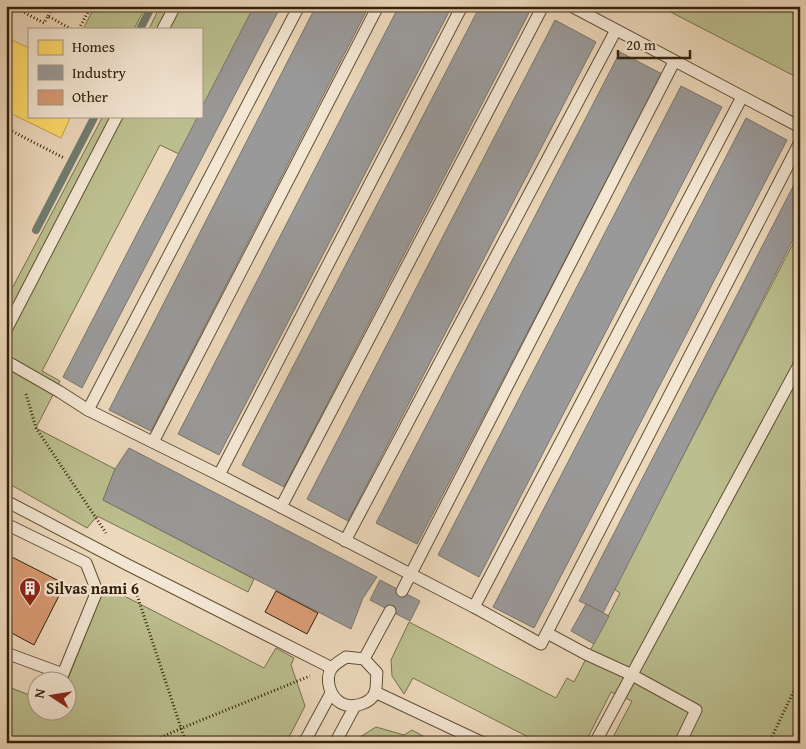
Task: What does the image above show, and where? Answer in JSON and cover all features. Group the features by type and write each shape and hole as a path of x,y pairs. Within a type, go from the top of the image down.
{"lane":[{"path":"163,28 174,6"},
{"path":"88,410 298,6"},
{"path":"153,442 378,6"},
{"path":"219,475 462,6"},
{"path":"281,507 542,6"},
{"path":"571,6 800,127"},
{"path":"793,6 800,10"},
{"path":"345,541 616,30"},
{"path":"402,591 674,62"},
{"path":"474,607 742,97"},
{"path":"6,330 116,118"},
{"path":"6,361 88,410 281,507 474,607 541,644 800,142"},
{"path":"595,743 800,363"},
{"path":"6,502 332,668"},
{"path":"6,524 86,563 96,591 63,674 6,653"},
{"path":"364,658 390,612"},
{"path":"547,633 586,654 632,675 696,710 680,743"},
{"path":"346,657 364,658 377,673 375,692 367,702 355,706 341,703 331,693 328,680 332,668 346,657"},
{"path":"375,692 482,743"},
{"path":"304,743 331,693"},
{"path":"335,743 355,706"}],"path":[{"path":"12,6 44,23 53,6"},
{"path":"79,28 90,6"},
{"path":"48,16 69,28"},
{"path":"6,128 64,158"},
{"path":"148,743 332,668"},
{"path":"769,743 800,678"}],"green space":[{"path":"95,6 146,6 135,28 84,28"},
{"path":"160,6 259,6 202,115 202,28 149,28"},
{"path":"659,6 800,6 800,79"},
{"path":"102,118 200,118 181,155 160,145 42,371 60,381 36,428 115,469 103,500 254,579 248,592 97,516 87,528 6,482 6,300"},
{"path":"800,230 800,743 610,743 632,701 611,692 585,743 535,743 536,741 413,678 404,694 392,676 391,660 409,622 556,698 567,678 574,682 620,593 614,589"},
{"path":"105,586 264,668 276,648 294,658 291,665 305,706 286,743 6,743 6,686 28,695 28,722 78,722 78,672 71,672"},
{"path":"376,727 404,735 412,730 436,743 357,743 360,737"}],"building: Homes":[{"path":"6,37 28,48 28,118 70,118 61,138 6,111"}],"building: Industry":[{"path":"254,6 281,6 82,388 63,377 197,118 202,118 202,107"},
{"path":"316,6 369,6 151,431 109,410"},
{"path":"399,6 452,6 219,455 178,434"},
{"path":"480,6 532,7 284,487 242,465"},
{"path":"555,20 596,42 348,521 307,499"},
{"path":"620,52 662,74 417,544 376,523"},
{"path":"681,86 722,107 479,577 438,555"},
{"path":"746,118 787,140 534,628 493,607"},
{"path":"800,173 800,226 603,613 579,601"},
{"path":"129,448 377,577 363,598 351,629 103,500 115,469"},
{"path":"380,580 420,601 410,621 370,600"},
{"path":"586,604 609,616 594,644 571,631"}],"building: Other":[{"name":"Silvas nami 6","path":"6,554 65,584 34,645 6,630"},
{"path":"276,591 318,613 307,634 265,612"}],"waterway":[{"path":"141,28 152,6"},
{"path":"36,230 94,118"}],"place":[{"name":"Silvas nami 6","path":"30,607"}]}
